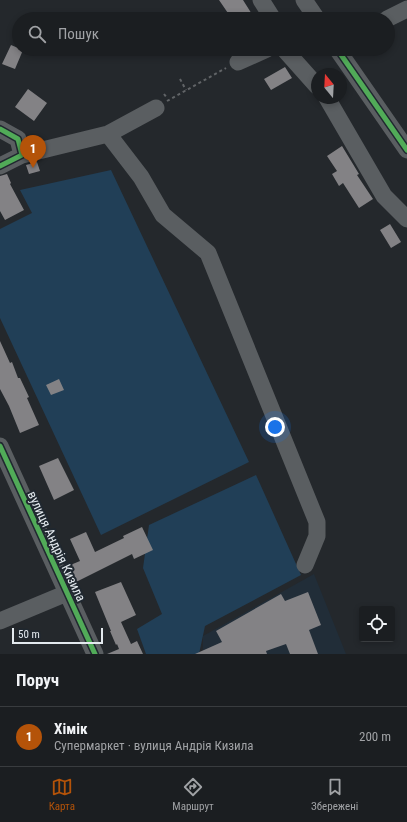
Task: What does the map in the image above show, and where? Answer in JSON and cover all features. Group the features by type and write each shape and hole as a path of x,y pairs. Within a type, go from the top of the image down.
{"street":[{"path":"262,0 269,12"},
{"path":"304,0 312,12"},
{"path":"395,15 407,9"},
{"path":"238,62 251,56"},
{"path":"290,56 311,79"},
{"path":"342,56 407,150"},
{"path":"330,104 384,196 407,219"},
{"path":"0,166 22,155 108,134 156,108"},
{"path":"0,129 18,139 22,155"},
{"path":"108,134 141,177 163,215 208,253 317,522 317,536 305,565"},
{"name":"вулиця Андрія Кизила","path":"0,446 95,654"},
{"path":"0,621 67,593"}],"path":[{"path":"156,108 238,62"},
{"path":"180,78 186,90"}],"shaded area":[{"path":"111,170 249,462 101,535 0,318 0,229 32,213 20,190"},
{"path":"256,475 301,575 205,626 199,654 146,654 137,629 162,614 143,568 149,525"},
{"path":"314,574 346,654 203,654 203,636"}],"building":[{"path":"219,0 243,0 251,12 227,12"},
{"path":"12,45 12,56 20,56 15,69 2,64"},
{"path":"285,67 292,78 271,90 264,79"},
{"path":"28,89 47,103 34,121 15,107"},
{"path":"342,146 359,174 357,175 373,199 359,208 343,183 339,186 332,174 337,171 327,156"},
{"path":"37,162 40,171 29,174 26,165"},
{"path":"7,174 11,183 10,184 24,210 5,220 0,211 0,176"},
{"path":"390,224 401,242 391,248 380,230"},
{"path":"0,341 10,363 12,362 18,378 20,378 29,397 27,398 39,425 20,433 0,389"},
{"path":"59,379 64,390 51,395 46,385"},
{"path":"58,458 74,490 54,500 39,466"},
{"path":"142,527 153,550 134,559 132,554 76,582 68,566 80,561 70,539 86,532 95,552 124,538 123,536"},
{"path":"121,582 136,615 121,622 131,644 137,641 143,654 107,654 119,649 110,631 95,592"},
{"path":"308,592 321,625 309,630 318,654 290,654 286,644 266,651 267,654 195,654 222,642 216,631 281,594 285,601"}],"cycle path":[{"path":"342,56 407,150"},
{"path":"0,129 18,139 22,155 0,166"},
{"path":"0,446 95,654"}],"place":[{"name":"Хімік","path":"33,168"}]}
